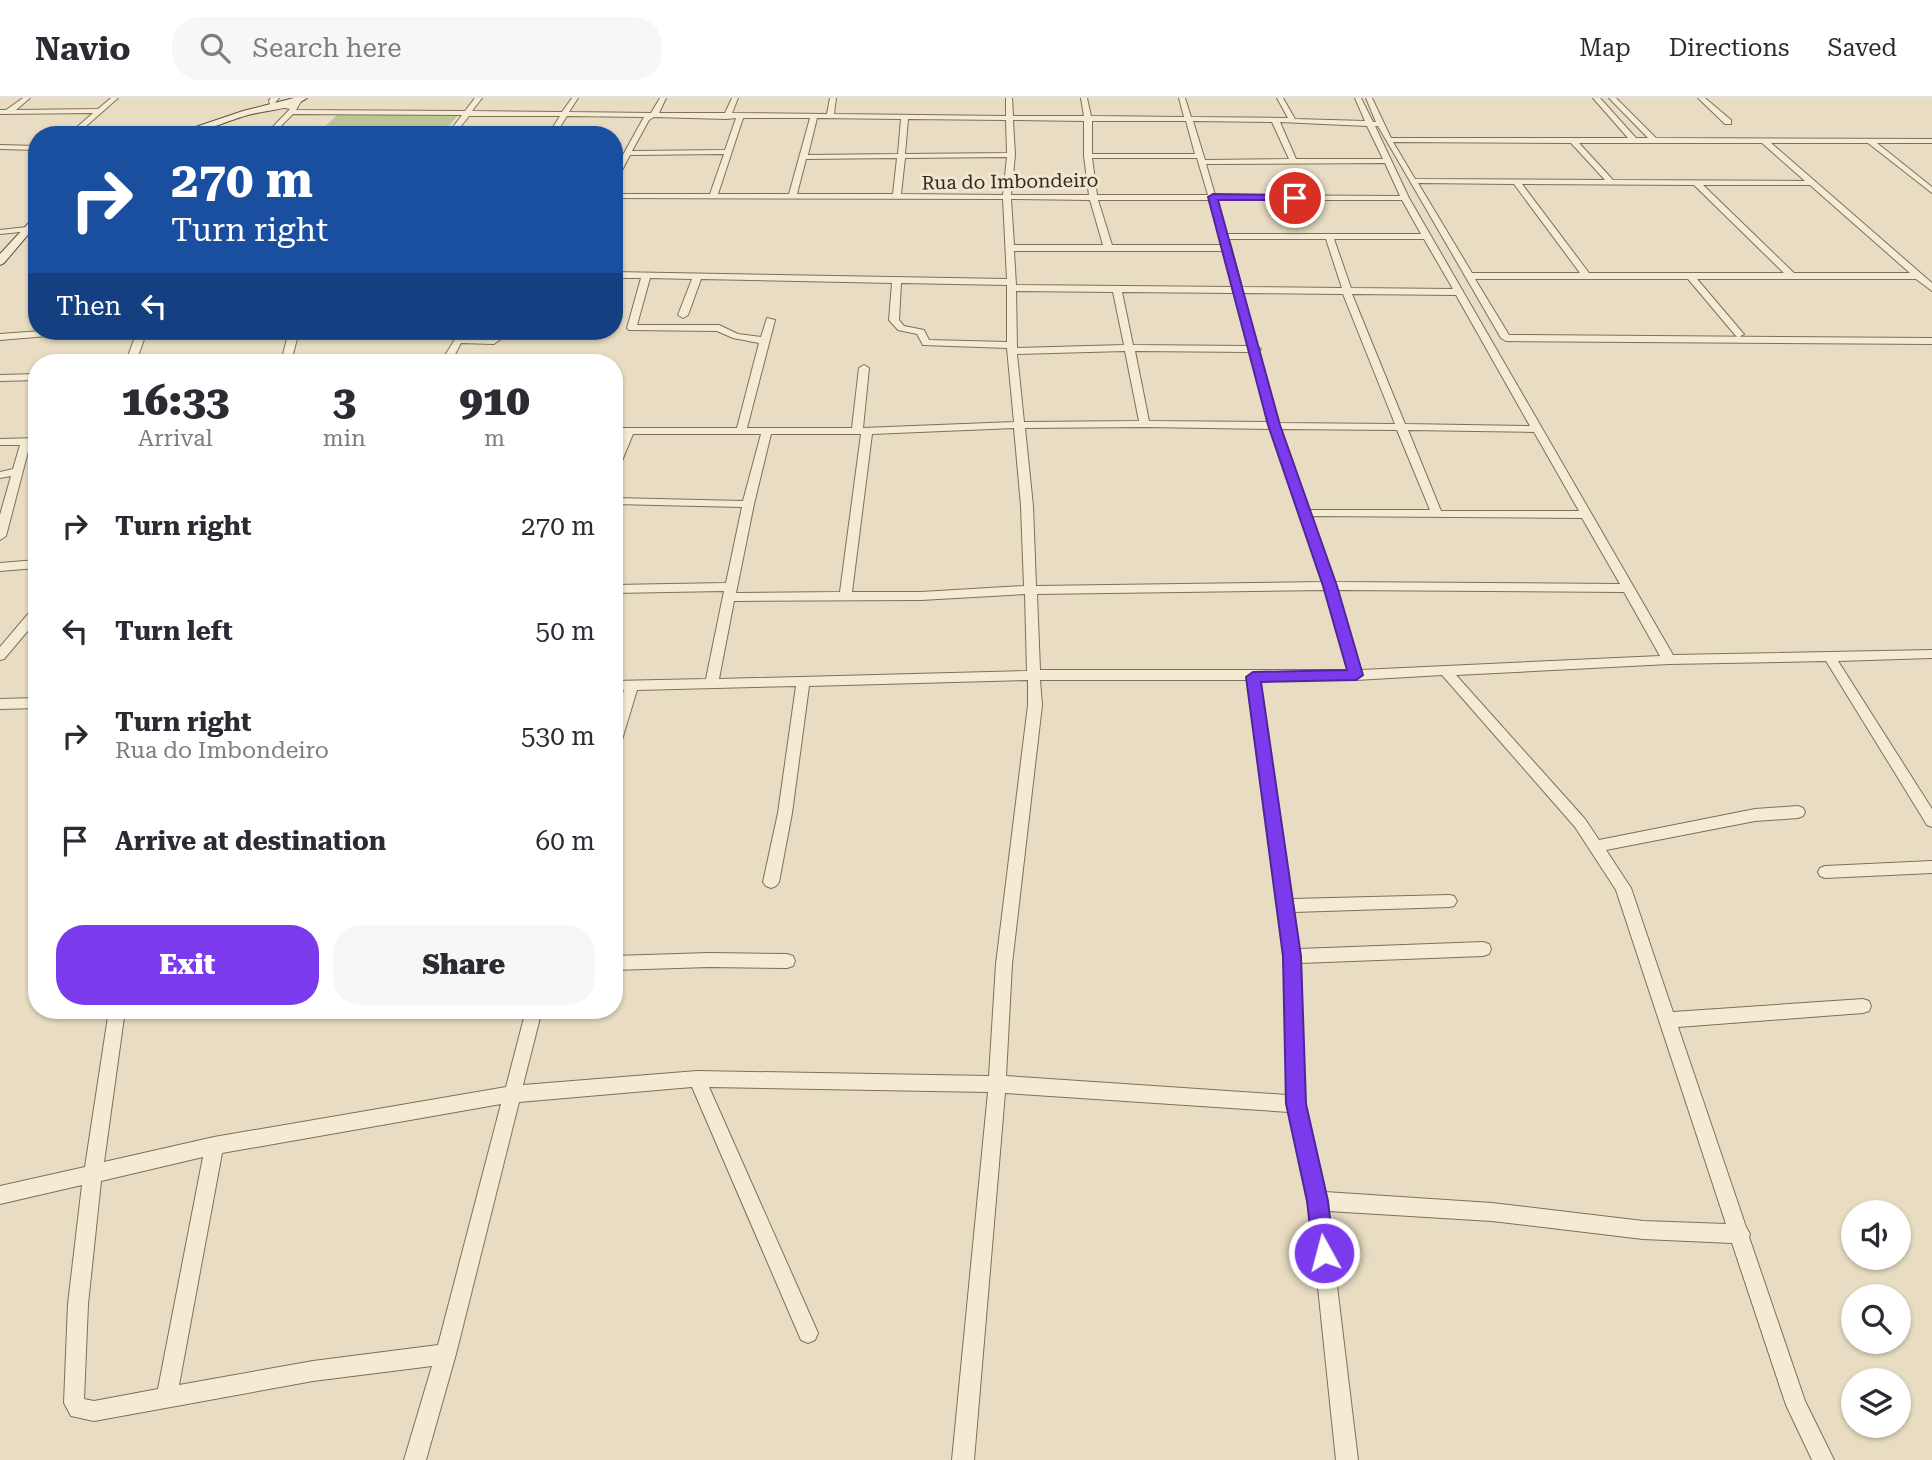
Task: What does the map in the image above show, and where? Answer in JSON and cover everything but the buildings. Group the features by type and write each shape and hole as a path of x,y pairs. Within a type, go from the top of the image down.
{"main road":[{"path":"193,126 276,100 301,98"},
{"path":"202,126 276,100"},
{"path":"0,261 28,229"}],"street":[{"path":"4,112 27,98"},
{"path":"82,126 115,98"},
{"path":"277,126 301,98"},
{"path":"457,126 479,98"},
{"path":"557,126 575,98"},
{"path":"623,161 646,118 651,116 663,98"},
{"path":"727,117 735,98"},
{"path":"830,118 834,98"},
{"path":"963,1460 997,1084 1004,964 1035,705 1031,590 1012,348 1007,196 1011,155 1009,98"},
{"path":"1084,98 1093,196 1108,247"},
{"path":"1182,98 1256,349 1274,425 1330,586 1356,675"},
{"path":"1280,98 1292,120"},
{"path":"1358,98 1405,198 1669,660"},
{"path":"1369,98 1388,139 1506,338 1932,341"},
{"path":"1596,98 1633,139"},
{"path":"1612,98 1654,140"},
{"path":"1701,98 1728,122"},
{"path":"276,100 292,111 814,118 1292,120 1381,124"},
{"path":"389,112 395,105"},
{"path":"4,112 99,111"},
{"path":"713,197 740,117"},
{"path":"792,198 814,118"},
{"path":"897,198 905,118"},
{"path":"1275,120 1293,160"},
{"path":"1616,121 1636,121"},
{"path":"1388,139 1932,141"},
{"path":"1573,140 1611,183"},
{"path":"1764,141 1932,288"},
{"path":"1870,141 1932,191"},
{"path":"0,146 28,148"},
{"path":"627,153 728,152"},
{"path":"803,157 1011,155"},
{"path":"1088,156 1388,161"},
{"path":"1412,181 1812,183"},
{"path":"1517,182 1587,277"},
{"path":"1696,182 1791,275"},
{"name":"Rua do Imbondeiro","path":"623,196 1405,198"},
{"path":"0,232 28,224"},
{"path":"1224,236 1428,236"},
{"path":"1329,237 1347,290 1437,515"},
{"path":"1010,248 1227,248"},
{"path":"623,276 897,280 1117,289 1460,292"},
{"path":"1469,276 1918,276"},
{"path":"646,277 632,328 719,328 736,336 765,341"},
{"path":"1691,277 1739,334"},
{"path":"683,315 697,278"},
{"path":"897,280 894,320 901,328 921,332 926,344 1012,348 1256,349"},
{"path":"1117,289 1144,424"},
{"path":"741,431 770,320"},
{"path":"1501,331 1932,335"},
{"path":"0,337 28,335"},
{"path":"845,597 862,431 863,368"},
{"path":"0,378 28,377"},
{"path":"623,431 862,431 1018,425 1144,424 1538,429"},
{"path":"623,446 629,431"},
{"path":"712,682 748,504 767,431"},
{"path":"0,442 28,441"},
{"path":"0,536 4,516 28,450"},
{"path":"0,475 19,471"},
{"path":"623,501 748,504"},
{"path":"1304,513 1587,515"},
{"path":"0,567 28,565"},
{"path":"623,589 845,597 1031,590 1330,586 1627,588"},
{"path":"0,656 28,622"},
{"path":"623,686 1035,675 1356,675 1669,660 1932,654"},
{"path":"1829,656 1930,815"},
{"path":"1446,672 1597,846 1623,888 1741,1234 1796,1405 1823,1460"},
{"path":"1253,677 1292,956 1296,1104 1318,1201 1347,1460"},
{"path":"771,883 785,813 803,681"},
{"path":"623,714 632,685"},
{"path":"0,704 28,703"},
{"path":"1597,846 1755,815 1798,812"},
{"path":"1825,872 1932,867"},
{"path":"1285,906 1449,901"},
{"path":"1292,956 1483,949"},
{"path":"623,963 787,961"},
{"path":"1668,1020 1863,1006"},
{"path":"116,1019 93,1173 78,1304 74,1403 78,1409 94,1411 313,1371 446,1354"},
{"path":"415,1460 446,1354 532,1019"},
{"path":"697,1079 808,1333"},
{"path":"0,1195 214,1146 513,1094 697,1079 997,1084 1296,1104"},
{"path":"167,1397 214,1146"},
{"path":"1318,1201 1492,1212 1643,1230 1741,1234"}],"green space":[{"path":"338,114 458,115 449,126 325,126"}],"route":[{"path":"1295,198 1213,197 1256,349 1274,425 1330,586 1356,675 1253,677 1292,956 1296,1104 1318,1201 1324,1253"}]}
